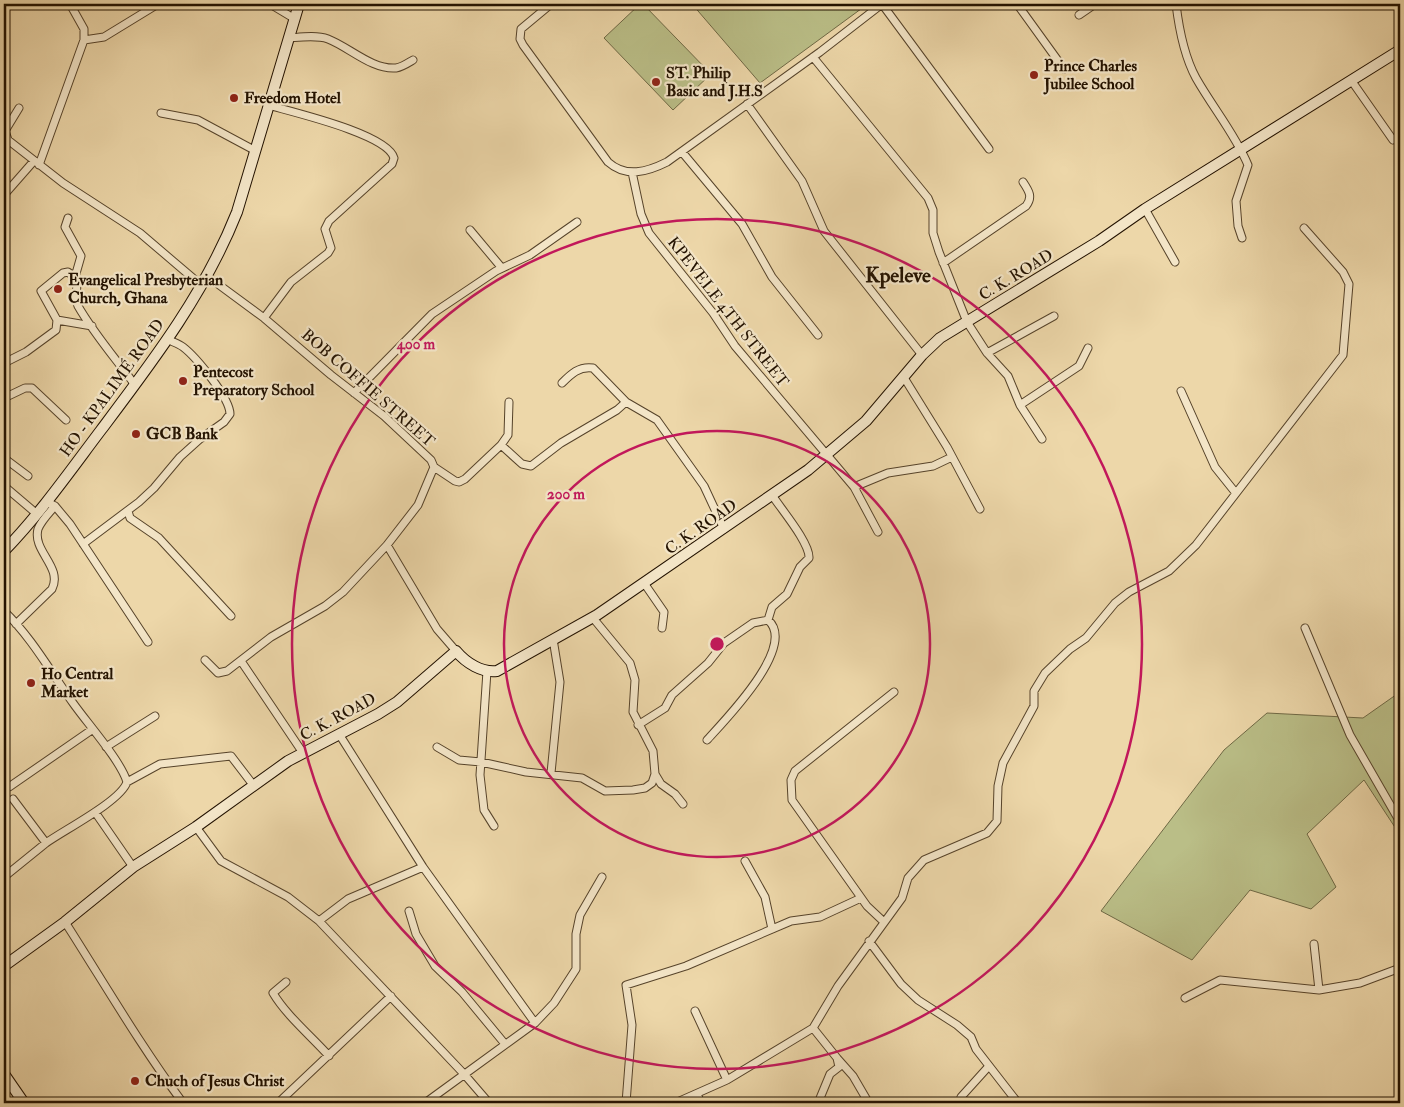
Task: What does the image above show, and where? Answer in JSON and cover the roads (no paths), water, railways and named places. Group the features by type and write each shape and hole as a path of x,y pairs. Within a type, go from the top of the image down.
{"street":[{"path":"4,195 36,164 84,40 82,23 70,4"},
{"path":"84,40 104,37 158,4"},
{"path":"270,4 294,19"},
{"name":"HO - KPALIMÉ ROAD","path":"4,551 37,514 51,504 169,340 207,276 224,244 237,212 299,4"},
{"path":"551,4 521,29 520,39 608,162 619,170 632,172 650,170 682,152 813,57 882,4 989,149"},
{"path":"1017,4 1064,69"},
{"path":"1079,15 1095,4"},
{"path":"1176,4 1186,53 1196,78 1241,148 1248,165 1236,201 1238,226 1242,238"},
{"path":"290,38 310,36 330,39 362,57 390,67 398,68 413,60"},
{"name":"C. K. ROAD","path":"487,671 502,670 553,639 593,618 724,529 827,455 870,417 903,376 935,342 1099,241 1145,209 1241,148 1400,50"},
{"path":"813,57 928,198 933,210 933,233 967,322 987,353 1008,376 1020,405 1042,439"},
{"path":"1351,80 1394,140"},
{"path":"747,104 802,181 824,231 922,355"},
{"path":"264,318 291,282 328,253 331,248 326,229 329,221 392,164 394,158 389,150 367,136 268,105"},
{"path":"19,108 6,129 5,135 36,164 140,233 201,285"},
{"path":"161,113 198,120 254,150"},
{"path":"682,152 742,224 772,277 818,335"},
{"name":"KPEVELE 4TH STREET","path":"632,172 641,214 649,233 713,313 735,346 854,487 878,532"},
{"path":"943,263 1026,206 1030,201 1030,194 1023,182"},
{"path":"1145,209 1175,262"},
{"path":"68,218 65,227 81,256 75,277"},
{"path":"354,393 432,314 502,268 530,255 577,222"},
{"path":"675,1103 727,1080 813,1028 838,986 902,898 908,878 924,860 987,833 997,820 998,786 1003,763 1034,706 1034,691 1045,673 1070,649 1086,638 1114,603 1129,592 1169,571 1196,545 1235,492 1343,355 1349,284 1343,272 1304,228"},
{"path":"470,230 502,268"},
{"path":"4,362 26,352 56,330 57,320 42,295 42,289 63,273 68,272 75,277 77,282 77,304 135,385"},
{"name":"BOB COFFIE STREET","path":"205,660 215,671 222,674 271,637 325,606 343,592 387,546 415,510 434,466 431,460 384,416 264,318 207,276"},
{"path":"987,353 1054,316"},
{"path":"57,320 92,326"},
{"path":"83,544 128,511 154,488 180,457 200,439 224,422 230,414 229,406 212,379 183,346 169,340"},
{"path":"1020,405 1079,366 1088,348"},
{"path":"562,383 575,371 582,368 593,368 626,402 657,420 704,486 724,529"},
{"path":"903,376 952,457 980,509"},
{"path":"4,398 25,388 32,388 66,420"},
{"path":"1181,391 1216,468 1235,492"},
{"path":"434,466 459,482 502,444 509,432 509,402"},
{"path":"502,444 522,464 531,466 561,444 617,410 626,402"},
{"path":"854,487 888,473 933,466 952,457"},
{"path":"4,458 28,476"},
{"path":"4,486 37,514"},
{"path":"768,620 772,607 787,594 800,567 810,557 798,533 772,495"},
{"path":"16,624 55,584 54,573 38,538 40,524 51,504 63,514 148,642"},
{"path":"128,511 130,518 168,546 231,616"},
{"path":"387,546 437,629 470,664 487,671 480,775 484,810 494,826"},
{"path":"644,583 664,612 662,628"},
{"path":"4,611 45,660 106,747 127,782"},
{"path":"437,747 456,759 481,762 526,772 551,773 582,778 604,791 615,792 645,788 652,783 654,774 652,751 633,712 635,680 630,663 593,618"},
{"path":"638,724 666,708 672,695 708,663 724,643 754,623 768,620"},
{"path":"707,740 756,684 774,644 776,634 775,627 768,620"},
{"path":"1305,628 1350,735 1400,822"},
{"path":"551,773 560,682 553,639"},
{"name":"C. K. ROAD","path":"4,966 65,922 133,867 196,827 303,753 396,702 456,651"},
{"path":"241,660 303,753"},
{"path":"884,922 873,914 792,800 791,780 795,771 894,692"},
{"path":"106,747 155,716"},
{"path":"9,787 93,729"},
{"path":"339,734 423,867 535,1022"},
{"path":"4,877 46,843 95,812 121,792 127,782 160,764 230,756 254,786"},
{"path":"654,774 660,784 675,794 682,804"},
{"path":"13,799 46,843"},
{"path":"95,812 133,867"},
{"path":"196,827 221,861 288,897 319,921 464,1074 489,1103"},
{"path":"745,861 765,897 772,929"},
{"path":"319,921 348,899 423,867"},
{"path":"425,1103 535,1022 554,1003 576,969 576,934 580,915 602,877"},
{"path":"626,1103 632,1025 626,985 686,966 772,929 791,922 813,919 862,898"},
{"path":"408,911 416,934 435,966 462,992 505,1044"},
{"path":"65,922 130,1028 183,1103"},
{"path":"869,941 914,996 971,1037 976,1049 1018,1103"},
{"path":"1314,944 1319,990"},
{"path":"1185,998 1220,980 1319,990 1354,984 1400,968"},
{"path":"286,982 273,993 281,1008 303,1027 329,1056"},
{"path":"278,1103 391,996"},
{"path":"695,1011 727,1080"},
{"path":"813,1028 853,1076 867,1100"},
{"path":"818,1103 830,1074 838,1067 837,1058"},
{"path":"961,1097 989,1066"},
{"path":"4,1074 24,1103"},
{"path":"697,1094 701,1103"}],"place":[{"name":"Prince Charles Jubilee School","path":"1034,75"},
{"name":"ST. Philip Basic and J.H.S","path":"656,82"},
{"name":"Freedom Hotel","path":"234,98"},
{"name":"Evangelical Presbyterian Church, Ghana","path":"58,289"},
{"name":"Pentecost Preparatory School","path":"183,381"},
{"name":"GCB Bank","path":"136,434"},
{"name":"Ho Central Market","path":"31,683"},
{"name":"Chuch of Jesus Christ","path":"135,1081"}],"district":[{"name":"Kpeleve","path":"898,275"}]}
